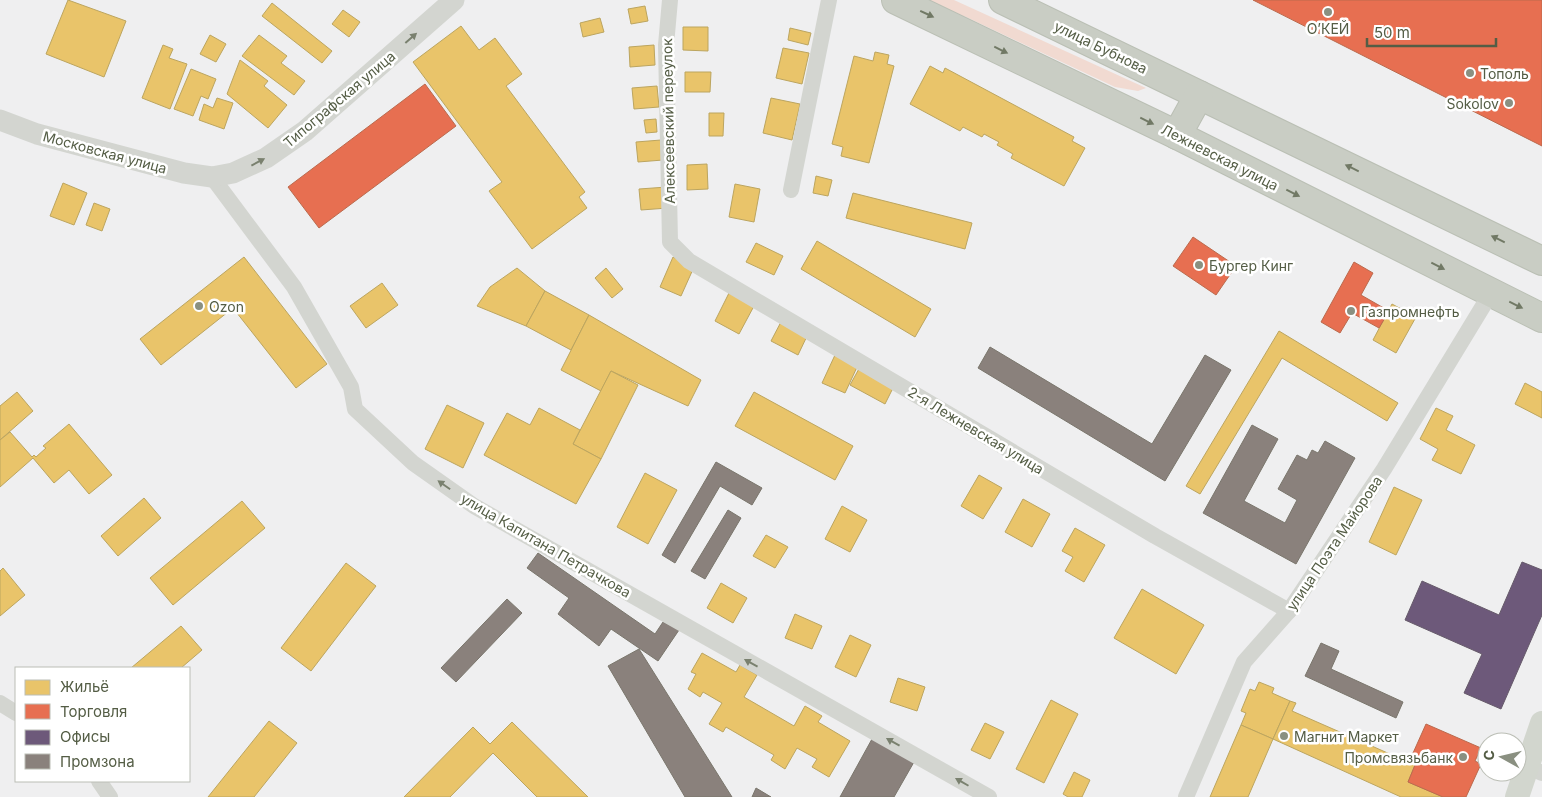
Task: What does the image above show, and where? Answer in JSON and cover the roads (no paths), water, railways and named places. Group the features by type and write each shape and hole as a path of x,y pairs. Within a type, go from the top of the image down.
{"highway":[{"name":"Лежневская улица","path":"896,0 1177,135 1542,318"},
{"name":"улица Бубнова","path":"1003,0 1199,95"},
{"path":"1177,135 1199,95 1542,261"}],"main road":[{"path":"1517,797 1534,770 1542,723"}],"street":[{"name":"Типографская улица","path":"212,177 233,173 249,167 281,149 305,131 454,0"},
{"name":"Алексеевский переулок","path":"670,0 666,45 670,242"},
{"path":"790,190 829,0"},
{"name":"Московская улица","path":"0,120 38,134 155,166 212,177"},
{"name":"улица Капитана Петрачкова","path":"212,177 294,287 351,387 356,409 414,463 474,506 989,797"},
{"name":"2-я Лежневская улица","path":"670,242 689,261 1155,536 1289,611"},
{"name":"улица Поэта Майорова","path":"1186,797 1244,662 1289,611 1384,469 1490,293"},
{"path":"0,703 15,712"},
{"path":"99,782 110,797"}],"place":[{"name":"О’КЕЙ","path":"1328,12"},
{"name":"Тополь","path":"1470,73"},
{"name":"Sokolov","path":"1509,103"},
{"name":"Бургер Кинг","path":"1199,265"},
{"name":"Ozon","path":"199,306"},
{"name":"Газпромнефть","path":"1351,311"},
{"name":"Магнит Маркет","path":"1284,736"},
{"name":"Промсвязьбанк","path":"1463,757"}]}
